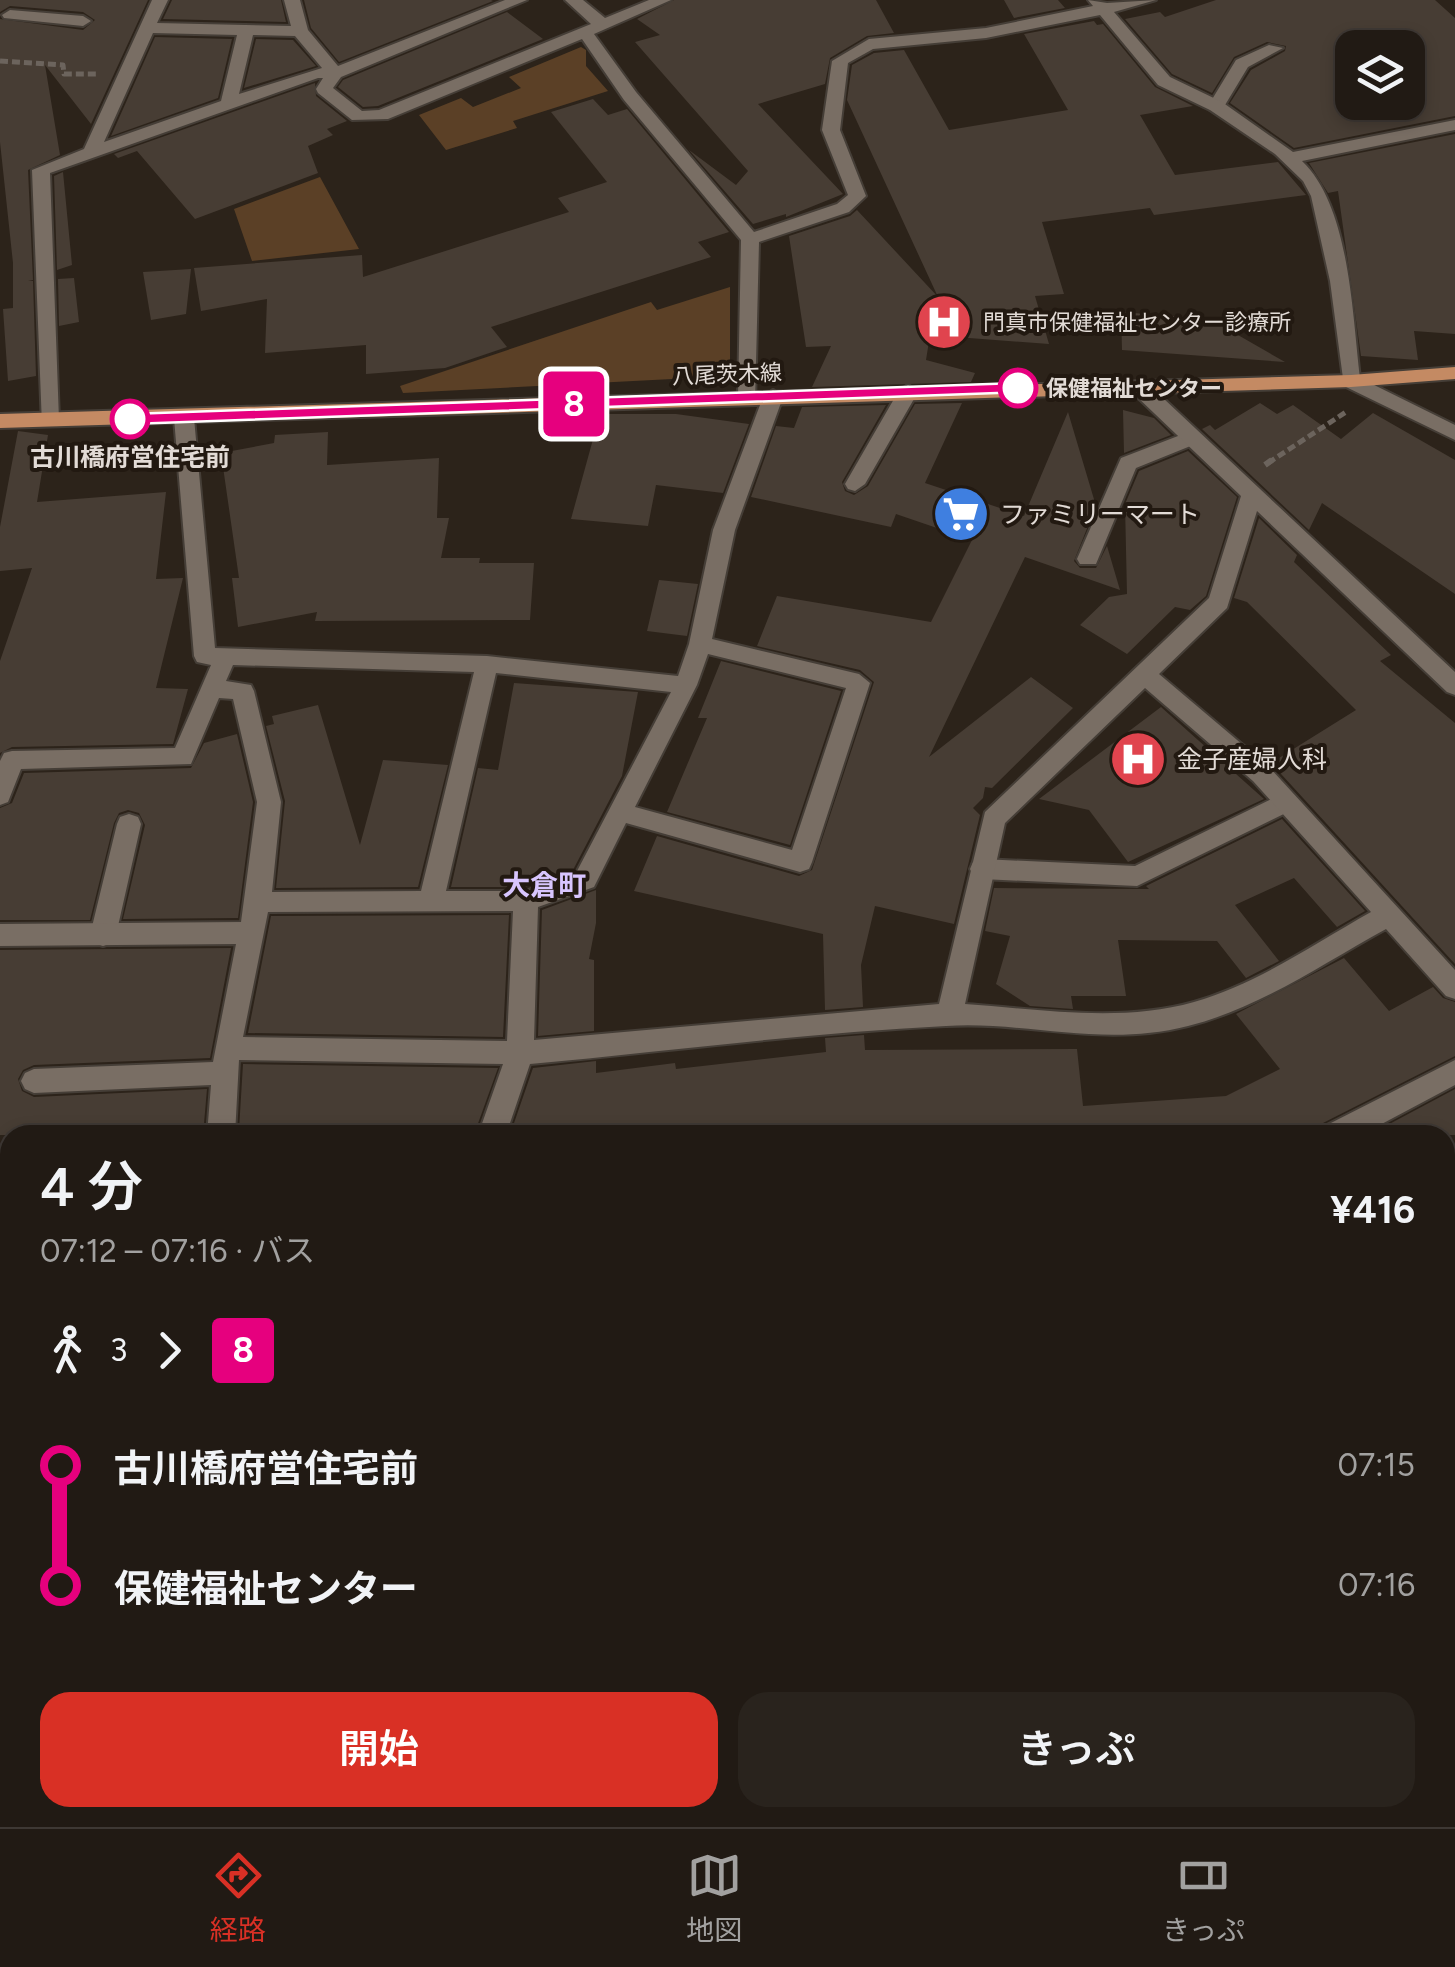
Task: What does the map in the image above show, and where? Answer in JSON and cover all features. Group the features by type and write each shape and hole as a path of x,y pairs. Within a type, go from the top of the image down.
{"main road":[{"name":"八尾茨木線","path":"0,421 1140,388 1455,373"}],"street":[{"path":"92,150 160,0"},
{"path":"292,0 300,31 335,73"},
{"path":"49,420 41,170 316,73 335,73 519,0"},
{"path":"573,0 603,25"},
{"path":"335,73 324,89 358,116 382,115 663,0"},
{"path":"750,239 843,208 856,196 832,130 840,62 868,44 986,33 1101,6 1148,0"},
{"path":"1101,6 1164,81 1216,106 1290,158 1310,178 1320,196 1339,281 1350,381 1455,433"},
{"path":"11,14 83,21"},
{"path":"146,28 300,31"},
{"path":"228,106 246,30"},
{"path":"584,32 630,96 750,239 748,398"},
{"path":"1216,106 1242,64 1275,48"},
{"path":"1290,158 1455,125"},
{"path":"1140,388 1455,686"},
{"path":"854,484 908,392"},
{"path":"258,902 526,901 585,880 686,685 700,644 724,530 774,397"},
{"path":"184,418 205,656 487,664 686,685"},
{"path":"1088,558 1128,463 1192,438"},
{"path":"950,1014 994,819 1219,602 1247,492"},
{"path":"620,812 800,862 859,684 700,644"},
{"path":"0,795 12,760 183,757 224,657"},
{"path":"431,902 487,664"},
{"path":"1144,674 1261,774 1455,988"},
{"path":"211,689 244,691 269,802 258,902 226,1061 222,1125"},
{"path":"982,870 1138,876 1286,802"},
{"path":"103,935 129,824"},
{"path":"495,1125 520,1054 526,901"},
{"path":"34,1081 226,1061 520,1054 950,1014 1102,1024 1167,1020 1234,998 1388,915"},
{"path":"0,936 252,934"},
{"path":"1354,1125 1455,1072"}],"path":[{"path":"0,62 64,66 64,74 125,74"},
{"path":"1247,492 1264,466 1374,392"}],"shaded area":[{"path":"581,47 586,50 586,66 608,91 513,121 517,128 446,150 419,115 461,98 473,107 521,88 509,77"},
{"path":"320,177 359,249 252,261 234,209"},
{"path":"730,287 730,376 403,393 400,386 651,302 657,310"}],"building":[{"path":"0,0 148,0 91,124 45,65 60,155 28,170 33,280 28,281 33,281 36,376 8,381 3,309 13,308 13,263 0,142 0,19 83,30 95,20 83,12 10,6 0,12"},
{"path":"172,0 281,0 286,22 163,19"},
{"path":"304,0 493,1 339,62 311,28"},
{"path":"674,0 876,0 894,33 867,36 830,58 825,84 758,104 843,194 786,217 753,224 689,150 736,185 748,171 635,42 660,35 637,19"},
{"path":"1004,0 1058,0 1065,8 1014,18"},
{"path":"1216,0 1435,0 1455,18 1455,116 1294,148 1230,103 1251,70 1285,51 1286,46 1267,42 1234,57 1212,93 1172,74 1125,19 1160,12 1165,17"},
{"path":"507,12 543,39 378,106 363,107 338,87 343,80"},
{"path":"1094,21 1103,24 1155,87 1193,106 1140,115 1175,175 1278,162 1306,195 1154,215 1150,208 1042,222 1064,294 1035,296 1049,344 930,335 926,360 975,373 971,382 812,387 831,346 806,347 789,236 850,216 857,210 938,297 847,100 852,65 874,53 904,50 949,130 1068,110 1024,34"},
{"path":"155,37 232,39 218,98 111,136"},
{"path":"256,39 293,40 316,66 244,88"},
{"path":"315,83 316,96 347,121 327,129 333,135 308,146 318,173 195,219 137,151 118,158 114,154"},
{"path":"593,99 608,115 627,109 729,232 698,242 711,257 491,327 507,347 445,368 366,374 366,345 265,353 267,299 201,311 194,268 362,255 363,277 569,212 558,198 607,182 551,112"},
{"path":"1455,134 1455,334 1414,331 1418,360 1361,356 1338,191 1328,193 1309,163"},
{"path":"63,172 72,265 57,270 54,176"},
{"path":"191,269 186,314 151,320 143,272"},
{"path":"74,278 79,322 59,326 58,279"},
{"path":"1121,312 1210,319 1285,362 1122,350"},
{"path":"962,403 925,483 1024,516 1068,412 1096,506 1074,561 1080,568 1096,568 1107,546 1120,590 1025,557 929,757 1031,677 1073,708 992,788 985,787 983,798 973,808 980,815 954,924 875,906 861,965 863,1007 825,1010 823,934 634,891 657,836 799,876 812,870 874,682 860,670 757,646 777,596 931,622 972,540 896,514 891,527 751,497 776,426 794,428 802,407 886,405 842,482 845,491 854,495 868,486 915,404"},
{"path":"1260,403 1277,414 1293,405 1341,439 1373,413 1455,460 1455,594 1322,503 1309,530 1202,429 1210,425 1215,430"},
{"path":"1123,410 1154,418 1171,435 1124,453"},
{"path":"600,414 676,414 749,424 723,493 656,485 648,526 571,519"},
{"path":"18,431 48,435 37,502 166,492 156,579 183,578 156,688 188,689 173,744 12,747 0,753 0,661 32,568 0,571 0,527"},
{"path":"328,432 327,465 439,458 437,518 449,518 441,558 534,563 530,620 315,621 317,612 238,627 232,578 239,578 221,453 274,443 275,435"},
{"path":"1188,451 1237,497 1206,596 1190,610 1175,607 1127,654 1080,625 1109,597 1127,594 1125,504 1139,471"},
{"path":"1259,518 1297,555 1294,562 1391,655 1380,661 1455,723 1455,964 1271,763 1356,710 1247,602 1234,598"},
{"path":"659,580 698,584 687,636 647,631"},
{"path":"721,661 841,691 790,845 667,812 707,718 698,718"},
{"path":"514,683 638,692 622,776 573,870 525,887 451,887 478,768 498,770"},
{"path":"318,705 360,845 383,760 448,765 418,887 276,888 285,801 266,726 274,724 272,716"},
{"path":"1161,707 1264,799 1128,862 1089,810 1039,799"},
{"path":"237,734 253,802 238,918 123,919 145,825 139,813 128,810 119,813 114,823 90,920 0,920 0,808 12,803 24,773 191,768 204,743"},
{"path":"1282,819 1365,911 1337,927 1294,878 1235,905 1279,961 1246,978 1217,941 1118,940 1126,996 1071,996 1073,1009 1030,1006 996,984 1010,936 985,931 994,888 1149,889 1146,886"},
{"path":"596,890 596,923 589,959 594,960 594,1031 538,1036 542,910"},
{"path":"509,915 503,1037 248,1033 271,916"},
{"path":"231,948 210,1058 34,1065 23,1070 18,1079 22,1091 34,1097 207,1089 204,1125 0,1125 0,950"},
{"path":"1344,958 1389,1011 1433,987 1443,998 1455,1002 1455,1056 1322,1125 513,1125 533,1068 596,1061 596,1073 675,1063 676,1069 826,1052 825,1038 864,1035 865,1050 1077,1049 1083,1106 1226,1096 1280,1069 1236,1014"},
{"path":"243,1064 498,1068 477,1125 239,1125"},
{"path":"1455,1089 1455,1125 1388,1125"}],"bus line":[{"name":"8","path":"130,419 1018,388"}],"place":[{"name":"門真市保健福祉センター診療所","path":"944,322"},
{"name":"保健福祉センター","path":"1018,388"},
{"name":"古川橋府営住宅前","path":"130,419"},
{"name":"ファミリーマート","path":"961,514"},
{"name":"金子産婦人科","path":"1138,759"}],"district":[{"name":"大倉町","path":"544,885"}]}
